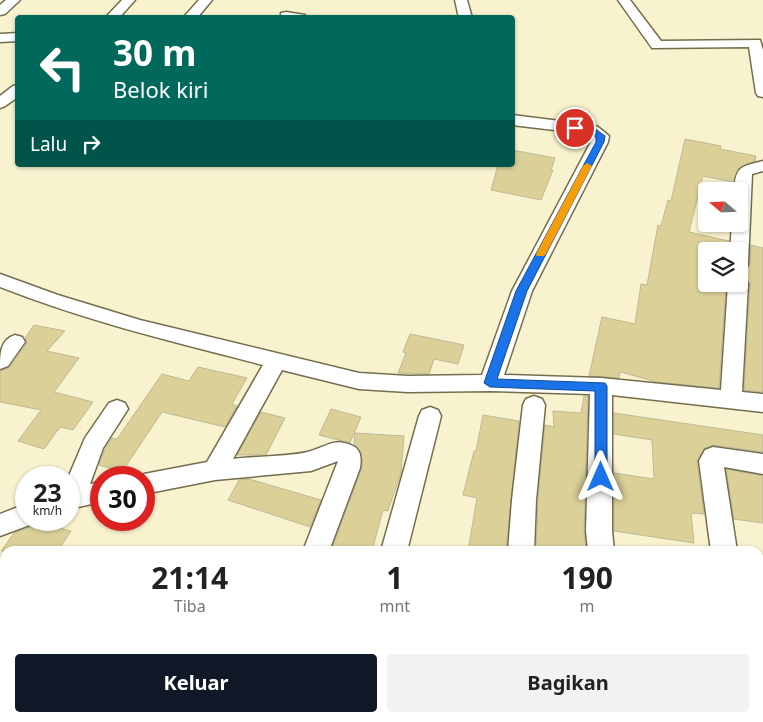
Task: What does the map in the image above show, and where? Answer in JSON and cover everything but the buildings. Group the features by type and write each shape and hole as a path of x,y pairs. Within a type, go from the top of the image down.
{"street":[{"path":"0,11 14,0"},
{"path":"114,15 129,0"},
{"path":"192,15 206,0"},
{"path":"461,0 465,15"},
{"path":"624,0 657,46 759,43 763,93"},
{"path":"0,38 15,37"},
{"path":"0,86 15,88"},
{"path":"0,103 15,91"},
{"path":"490,383 522,291 600,142 600,136 592,130 515,120"},
{"path":"740,242 744,174 746,171 763,166"},
{"path":"0,280 50,300 139,328 331,376 359,381 408,384 490,383 601,386 763,403"},
{"path":"732,399 738,292"},
{"path":"0,361 15,342"},
{"path":"215,470 276,361"},
{"path":"601,386 599,530 601,546"},
{"path":"521,546 534,405"},
{"path":"80,475 93,445 117,409"},
{"path":"395,546 430,416"},
{"path":"155,482 215,470 311,461 337,451 348,454 350,461 318,546"},
{"path":"723,546 711,461 713,458 719,457 763,464"},
{"path":"0,525 15,519"}],"slow traffic":[{"path":"541,254 587,166"}],"route":[{"path":"575,128 592,130 600,136 600,142 522,291 490,383 601,386 601,477"}]}
